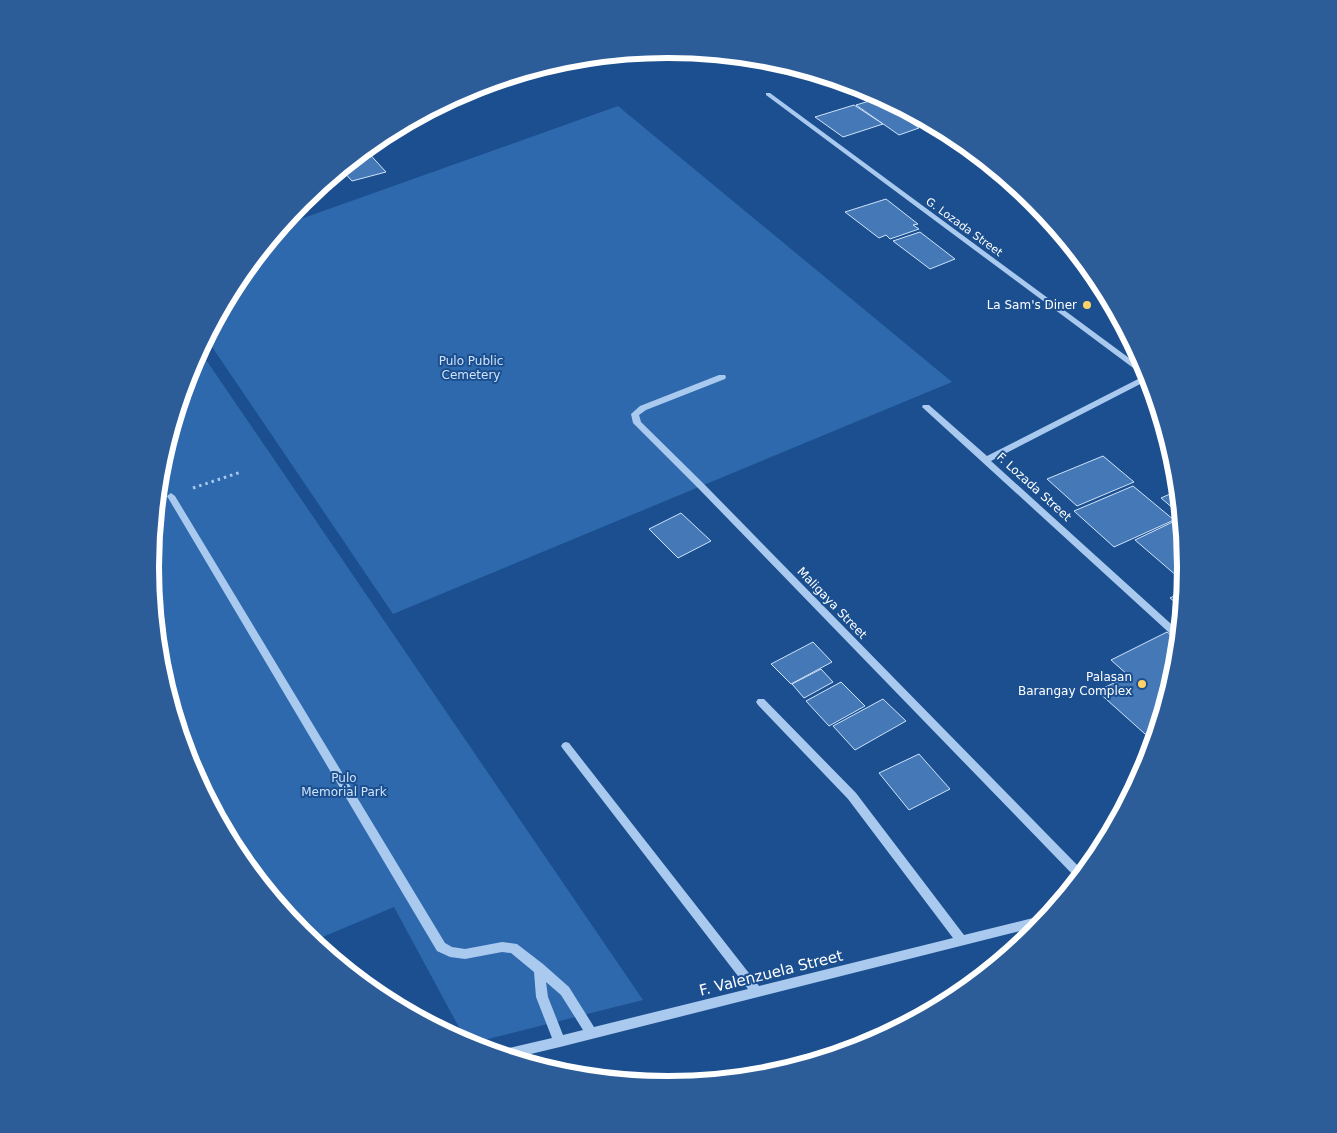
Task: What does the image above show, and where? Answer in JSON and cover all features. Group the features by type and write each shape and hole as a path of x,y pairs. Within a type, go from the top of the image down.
{"street":[{"name":"G. Lozada Street","path":"768,94 1137,367"},
{"name":"Maligaya Street","path":"722,377 643,408 635,414 637,423 716,501 1076,871"},
{"name":"F. Lozada Street","path":"1142,380 986,460 1173,632"},
{"path":"926,406 986,460"},
{"path":"171,496 441,947 450,952 465,954 502,947 513,948 539,968 542,997 560,1042"},
{"path":"761,702 852,796 962,941"},
{"path":"566,746 757,992"},
{"name":"F. Valenzuela Street","path":"518,1052 1030,924"}],"lane":[{"path":"539,968 565,991 592,1034"}],"path":[{"path":"171,496 241,472"}],"green space":[{"name":"Pulo Public Cemetery","path":"618,106 952,382 393,614 210,345 245,284 296,221"},
{"name":"Pulo Memorial Park","path":"205,358 643,1000 483,1040 474,1037 461,1031 394,907 321,938 286,902 245,849 212,792 187,730 169,666 164,633 159,566 164,500 169,467 187,403"}],"building":[{"path":"872,100 889,108 919,128 899,135 856,105"},
{"path":"854,105 883,124 843,137 815,117"},
{"path":"370,155 386,172 352,181 345,174"},
{"path":"886,199 918,224 913,225 919,229 890,239 886,235 879,238 845,212"},
{"path":"920,232 955,259 930,269 893,241"},
{"path":"1103,456 1134,482 1077,506 1047,479"},
{"path":"1133,486 1174,520 1114,547 1074,511"},
{"path":"1172,493 1174,509 1161,498"},
{"path":"681,513 711,541 678,558 649,529"},
{"path":"1175,521 1177,576 1135,540"},
{"path":"1176,595 1176,603 1170,598"},
{"name":"Palasan Barangay Complex","path":"1167,632 1172,637 1168,666 1148,736 1097,691 1129,676 1111,660"},
{"path":"813,642 832,662 791,684 771,664"},
{"path":"821,669 833,682 804,698 792,684"},
{"path":"841,682 865,706 829,726 806,701"},
{"path":"883,699 906,721 855,750 833,726"},
{"path":"919,754 950,789 909,810 879,773"}],"place":[{"name":"La Sam's Diner","path":"1087,305"},
{"name":"Palasan Barangay Complex","path":"1142,684"}]}
